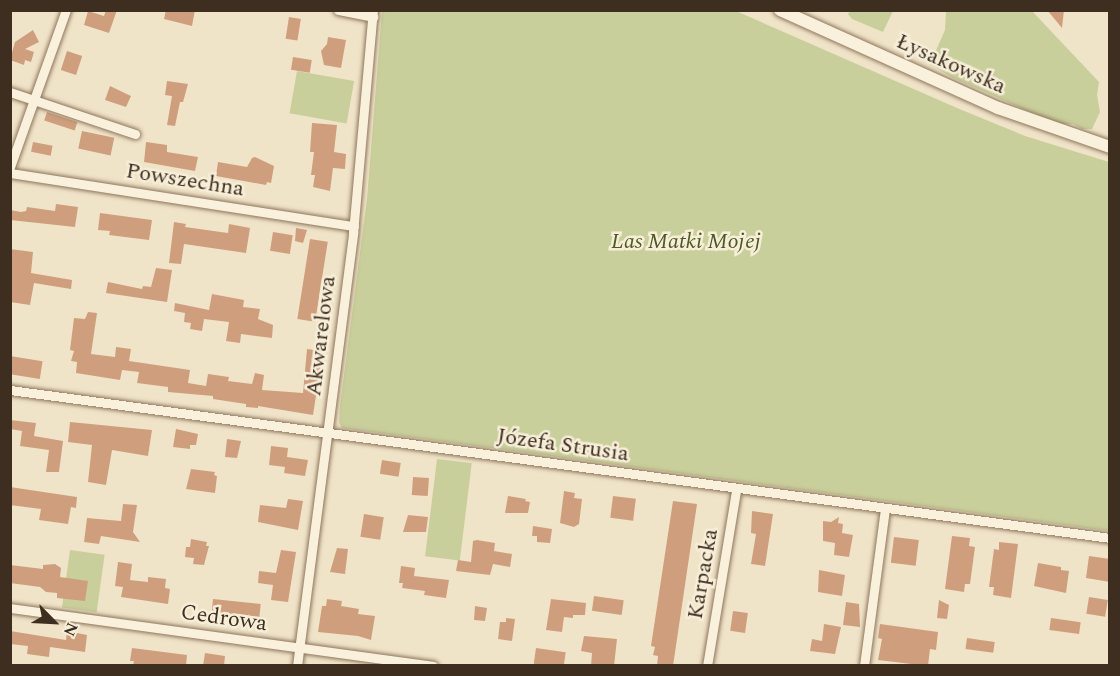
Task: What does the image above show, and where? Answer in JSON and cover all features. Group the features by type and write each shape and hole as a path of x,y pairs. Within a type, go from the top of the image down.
{"street":[{"path":"10,167 66,10"},
{"path":"338,10 373,14"},
{"name":"Łysakowska","path":"780,10 998,108 1110,147"},
{"name":"Akwarelowa","path":"297,666 354,225 373,14"},
{"path":"10,92 135,134"},
{"name":"Powszechna","path":"10,173 354,225"},
{"name":"Józefa Strusia","path":"10,390 329,432 736,490 1110,538"},
{"name":"Karpacka","path":"707,666 736,490"},
{"path":"864,666 885,509"},
{"name":"Cedrowa","path":"10,608 433,666"}],"green space":[{"path":"850,10 893,11 883,32 852,19 848,14"},
{"name":"Las Matki Mojej","path":"382,11 736,11 1025,136 1109,162 1109,531 342,428 339,423 340,406 367,199"},
{"path":"946,11 1032,11 1099,82 1097,95 1100,112 1092,129 1082,129 1073,124 1062,124 1037,115 951,77 930,64 945,30"},
{"path":"297,71 354,81 347,123 290,113"},
{"path":"437,459 472,463 460,561 425,556"},
{"path":"70,550 105,555 97,612 62,607"}],"building":[{"path":"106,10 117,10 109,33 84,25 88,11 104,16"},
{"path":"166,10 195,10 192,26 164,19"},
{"path":"1047,10 1064,10 1062,28"},
{"path":"289,17 301,19 297,41 286,39"},
{"path":"33,30 39,42 25,49 34,52 31,62 25,60 24,65 10,60 15,42"},
{"path":"328,37 346,40 341,68 324,65 321,51 327,44"},
{"path":"67,51 82,56 76,75 61,70"},
{"path":"293,57 312,60 310,73 291,70"},
{"path":"167,81 188,84 183,102 180,102 175,126 167,125 172,96 165,95"},
{"path":"110,86 131,96 126,107 105,100"},
{"path":"47,112 77,122 75,130 44,121"},
{"path":"312,123 337,125 334,152 346,154 345,169 333,168 330,191 313,187 315,175 311,175 314,152 310,152"},
{"path":"82,131 114,138 111,155 78,149"},
{"path":"33,142 53,146 51,156 31,152"},
{"path":"146,142 167,145 167,152 198,157 195,171 144,162"},
{"path":"255,157 274,166 271,183 267,182 266,185 216,176 218,162 247,167"},
{"path":"56,204 78,207 75,227 10,220 10,210 21,212 26,211 27,207 55,211"},
{"path":"100,213 152,220 149,240 109,235 110,231 98,230"},
{"path":"174,222 186,224 185,227 228,233 229,224 250,228 246,253 184,244 181,264 169,263"},
{"path":"296,228 307,230 303,243 295,241"},
{"path":"273,232 293,235 290,254 270,251"},
{"path":"310,239 328,242 315,322 297,319"},
{"path":"10,249 33,252 31,273 72,280 71,289 34,283 30,305 10,302"},
{"path":"156,268 172,270 167,302 106,293 108,282 142,289 143,286 151,287"},
{"path":"212,294 244,300 243,307 260,309 258,319 273,325 272,338 241,334 240,343 226,341 229,322 204,319 202,331 190,329 191,323 184,322 185,313 174,311 175,303 209,310"},
{"path":"88,312 97,313 91,354 115,357 116,347 131,349 129,361 190,370 188,383 206,386 208,374 229,377 228,381 252,384 255,373 264,375 262,390 303,393 307,349 323,351 313,415 258,406 258,408 246,407 246,404 213,399 213,396 168,392 168,387 137,383 139,372 122,370 120,380 76,373 77,362 71,361 74,351 70,350 74,318 85,319"},
{"path":"10,356 43,361 40,379 10,374"},
{"path":"10,420 36,423 34,436 63,441 59,472 46,472 49,450 20,446 22,431 10,429"},
{"path":"70,422 152,430 148,456 112,450 106,485 88,482 92,445 68,442"},
{"path":"176,429 198,434 196,445 190,445 190,449 173,447"},
{"path":"227,439 241,441 237,458 225,457"},
{"path":"271,446 288,448 287,457 308,460 305,476 284,473 285,467 269,465"},
{"path":"382,460 401,463 399,477 380,474"},
{"path":"191,469 215,472 214,475 217,476 215,493 186,489"},
{"path":"413,477 429,478 428,496 412,495"},
{"path":"10,487 77,497 76,508 71,507 68,524 39,520 41,509 10,505"},
{"path":"564,491 575,493 574,498 582,499 579,524 574,527 560,523"},
{"path":"508,496 526,499 525,501 530,502 528,513 505,513"},
{"path":"613,496 636,499 633,521 610,518"},
{"path":"288,499 303,501 298,530 258,522 260,505 286,508"},
{"path":"673,501 697,504 673,666 657,666 658,656 653,655 655,647 651,646"},
{"path":"123,504 137,505 133,532 140,542 101,536 99,544 84,542 87,518 121,521"},
{"path":"752,511 773,514 765,566 751,564 756,534 751,533"},
{"path":"364,514 384,517 380,540 360,537"},
{"path":"408,515 428,517 426,532 403,532"},
{"path":"839,517 838,523 843,524 842,533 853,535 849,557 834,555 835,543 823,541 823,521 831,522"},
{"path":"533,526 552,529 550,543 537,542 537,536 532,536"},
{"path":"952,536 970,538 969,546 975,547 970,584 965,584 964,592 945,589"},
{"path":"894,537 919,540 916,566 891,563"},
{"path":"191,539 207,542 206,546 209,546 204,565 193,564 194,558 185,557 186,547 190,547"},
{"path":"473,541 495,543 494,551 512,554 510,567 493,564 490,575 456,571 458,560 471,562"},
{"path":"999,542 1018,544 1011,598 993,595 994,587 989,587 994,549 999,550"},
{"path":"337,548 348,549 345,574 330,572"},
{"path":"281,550 296,552 288,602 271,600 273,585 258,583 259,571 276,573"},
{"path":"1089,556 1110,559 1110,582 1086,578"},
{"path":"118,562 132,564 130,580 148,582 148,577 166,579 165,588 170,589 168,604 121,597 123,587 115,586"},
{"path":"1038,563 1061,567 1061,570 1069,571 1066,593 1034,586"},
{"path":"55,564 61,568 60,577 88,581 85,601 57,598 57,593 46,592 40,587 10,583 10,565 43,569 43,565"},
{"path":"401,566 415,568 414,576 449,580 446,598 424,595 425,591 402,588 403,583 399,583"},
{"path":"819,570 845,575 842,596 818,592"},
{"path":"594,596 624,600 622,615 592,611"},
{"path":"1089,597 1108,600 1105,617 1086,614"},
{"path":"213,599 261,604 259,623 211,618"},
{"path":"327,599 342,601 341,606 359,609 358,614 375,616 371,640 358,636 318,632 322,606 326,606"},
{"path":"551,599 586,603 585,615 573,615 573,618 564,617 562,632 546,630"},
{"path":"939,600 949,605 947,619 937,618"},
{"path":"846,602 859,604 860,627 843,625"},
{"path":"475,606 487,608 485,621 474,620"},
{"path":"733,611 748,613 745,633 730,631"},
{"path":"506,618 515,619 512,641 498,639 500,622 506,622"},
{"path":"1051,618 1081,622 1079,634 1049,630"},
{"path":"824,624 841,627 835,654 810,651 812,639 822,641"},
{"path":"880,624 938,632 936,650 930,649 928,666 878,660 882,639 878,638"},
{"path":"10,631 66,640 67,631 87,635 85,652 50,647 49,657 27,654 28,646 10,644"},
{"path":"584,636 617,639 614,666 591,666 592,653 581,651"},
{"path":"967,638 995,642 993,653 965,649"},
{"path":"132,648 187,655 186,666 133,666 134,661 130,661"},
{"path":"536,648 566,652 564,666 534,664"},
{"path":"205,653 225,656 224,666 203,666"}]}
